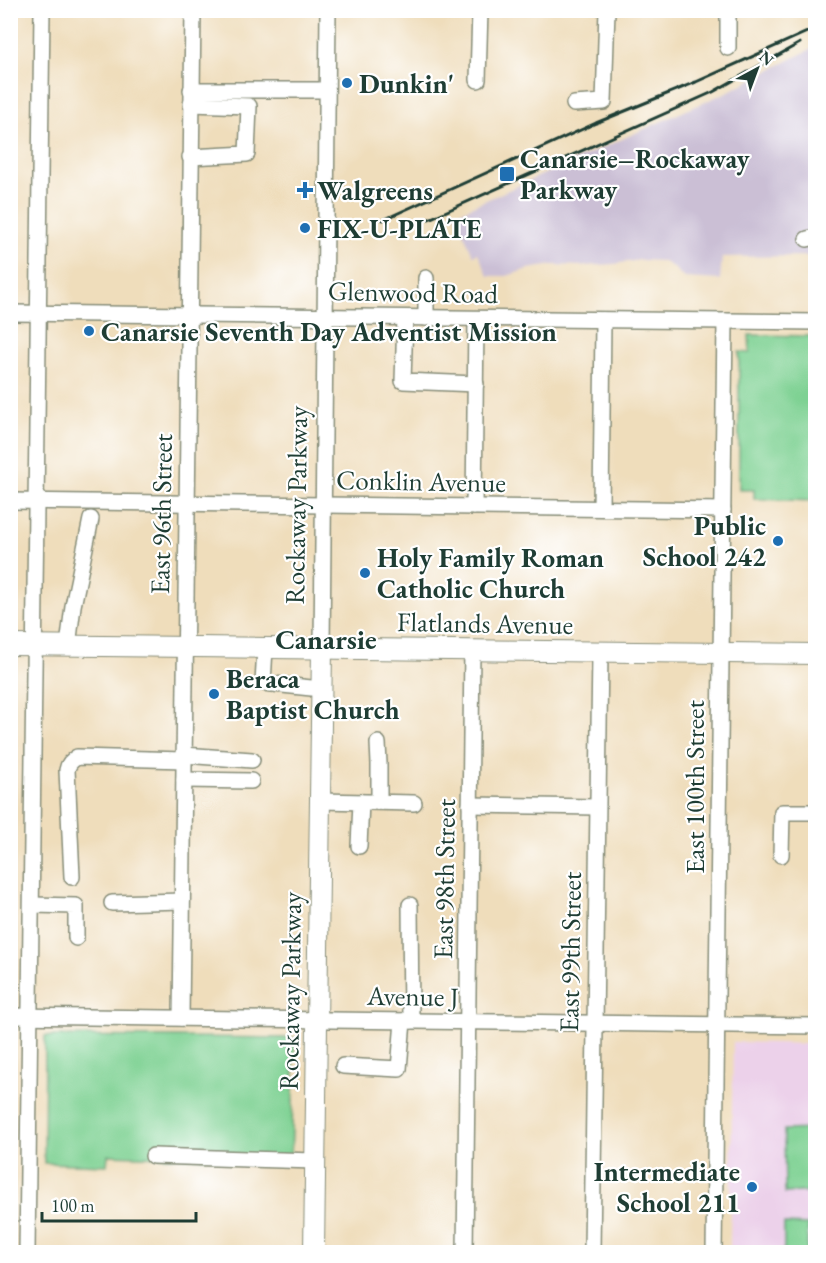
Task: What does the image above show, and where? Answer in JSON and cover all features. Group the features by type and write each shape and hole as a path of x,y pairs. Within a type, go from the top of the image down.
{"main road":[{"name":"Flatlands Avenue","path":"10,645 816,654"},
{"name":"Rockaway Parkway","path":"314,1252 322,648"}],"street":[{"path":"27,1252 42,10"},
{"name":"East 96th Street","path":"181,1018 193,10"},
{"name":"Rockaway Parkway","path":"322,648 328,10"},
{"path":"478,80 480,10"},
{"path":"574,104 604,102 607,10"},
{"path":"728,10 728,48"},
{"path":"191,97 327,90"},
{"path":"190,157 247,154 249,106 191,97"},
{"path":"426,278 426,318"},
{"name":"Glenwood Road","path":"10,313 816,322"},
{"path":"405,318 404,381 476,384"},
{"path":"474,507 476,319"},
{"path":"601,508 603,320"},
{"name":"East 100th Street","path":"714,1252 725,321"},
{"name":"Conklin Avenue","path":"10,501 723,510"},
{"path":"68,646 73,606 91,519"},
{"path":"265,648 263,683 321,689"},
{"name":"East 98th Street","path":"465,1252 472,650"},
{"name":"East 99th Street","path":"592,1252 600,652"},
{"path":"378,743 379,802"},
{"path":"72,877 67,770 68,765 76,757 208,757 252,760"},
{"path":"207,780 208,757"},
{"path":"184,780 251,781"},
{"path":"320,801 414,803"},
{"path":"358,846 361,802"},
{"path":"470,805 597,807"},
{"path":"781,855 782,812 816,812"},
{"path":"112,903 182,901"},
{"path":"32,905 76,906 76,938"},
{"path":"343,1066 399,1069 407,1021 410,905"},
{"name":"Avenue J","path":"10,1017 816,1026"},
{"path":"153,1156 315,1161"}],"shaded area":[{"path":"815,47 815,256 722,257 720,280 684,278 663,261 640,260 584,266 554,265 528,269 507,276 488,276 478,253 473,255 455,214 727,92"},
{"path":"733,1042 815,1044 815,1252 730,1252"}],"green space":[{"path":"749,335 815,336 815,501 754,499 754,490 739,490 739,352 750,353"},
{"path":"45,1036 295,1038 291,1161 108,1155 107,1165 44,1163"},
{"path":"815,1129 815,1191 785,1193 784,1130"},
{"path":"784,1224 808,1225 807,1252 784,1252"}],"railway":[{"path":"383,220 596,123 696,82 816,28"},
{"path":"429,219 713,92 800,43"}],"place":[{"name":"Dunkin'","path":"347,83"},
{"name":"Canarsie–Rockaway Parkway","path":"507,174"},
{"name":"Walgreens","path":"305,190"},
{"name":"FIX-U-PLATE","path":"305,228"},
{"name":"Canarsie Seventh Day Adventist Mission","path":"89,331"},
{"name":"Public School 242","path":"778,541"},
{"name":"Holy Family Roman Catholic Church","path":"365,573"},
{"name":"Beraca Baptist Church","path":"214,694"},
{"name":"Intermediate School 211","path":"752,1187"}],"district":[{"name":"Canarsie","path":"326,639"}]}
